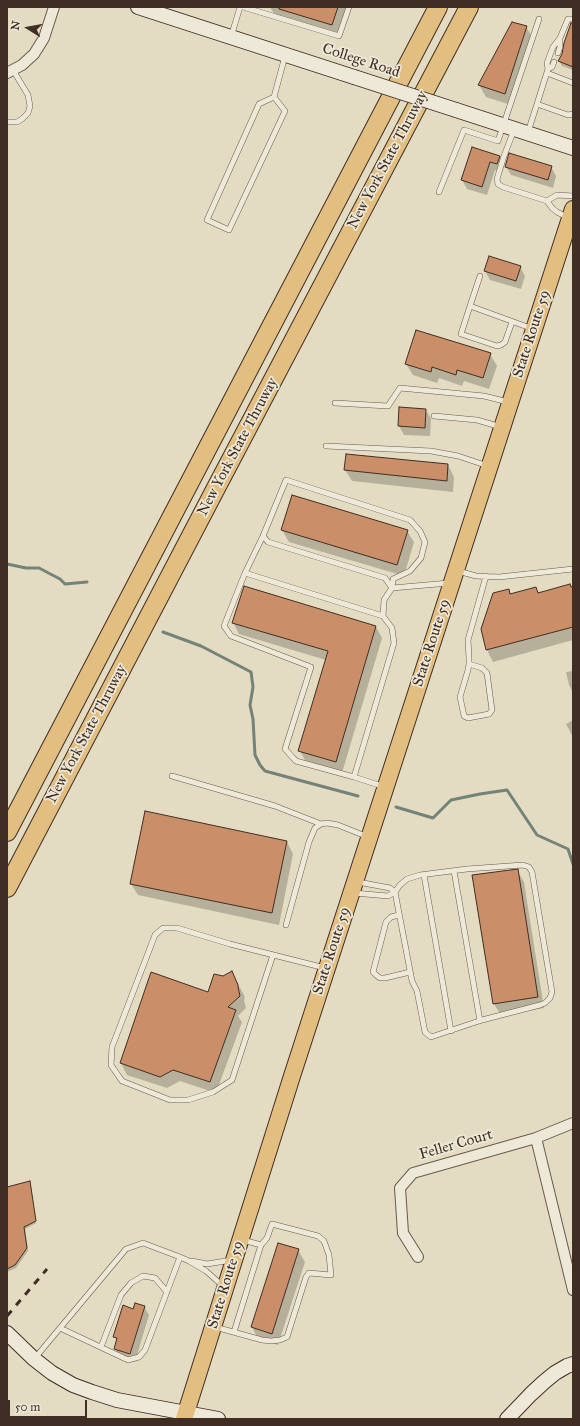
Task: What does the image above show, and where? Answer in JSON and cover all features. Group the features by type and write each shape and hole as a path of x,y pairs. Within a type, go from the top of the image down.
{"highway":[{"name":"New York State Thruway","path":"7,832 438,7"},
{"name":"New York State Thruway","path":"7,888 208,502 469,7"}],"main road":[{"name":"State Route 59","path":"185,1416 326,968 571,214"}],"street":[{"path":"10,72 28,60 39,46 44,38 54,7"},
{"name":"College Road","path":"144,8 231,38 573,148"},
{"name":"Feller Court","path":"418,1257 403,1233 400,1188 413,1173 536,1138 573,1123"},
{"path":"536,1138 573,1290"},
{"path":"11,1337 34,1359 52,1373 68,1382 92,1392 117,1400 185,1416 218,1419"},
{"path":"507,1419 544,1382 555,1373 573,1364"}],"lane":[{"path":"231,38 242,7 339,36 348,7"},
{"path":"539,19 515,129 504,156 497,179 498,184 503,187 547,201 557,212 571,214"},
{"path":"438,192 464,130 498,141 515,129 537,104 547,71 547,63 553,47 560,38 568,19 573,19"},
{"path":"558,53 560,38"},
{"path":"274,98 285,55"},
{"path":"547,71 552,67 554,62"},
{"path":"547,71 573,83"},
{"path":"7,122 17,122 22,119 28,113 30,106 28,95 10,72"},
{"path":"274,98 285,111 229,230 207,220 260,104 274,98"},
{"path":"537,104 568,115 573,114"},
{"path":"547,201 556,195 573,196"},
{"path":"480,276 461,334 497,346 505,342 512,322"},
{"path":"470,306 534,330"},
{"path":"335,403 388,406 400,388 484,396 510,402"},
{"path":"434,416 477,420 502,427"},
{"path":"326,446 431,451 458,456 489,466"},
{"path":"383,616 384,600 392,588 393,579 410,571 421,558 425,542 420,531 410,520 286,480 263,536 245,573 224,626 231,636 311,667 285,749 296,761 385,787"},
{"path":"263,536 268,542 385,578 392,588"},
{"path":"392,588 454,577 499,577 573,569"},
{"path":"245,573 383,616 392,628 394,643 354,778"},
{"path":"469,664 482,668 487,673 492,710 489,714 468,718 464,716 460,697 469,664 468,640 486,576"},
{"path":"172,776 275,806 321,824"},
{"path":"286,925 309,842 315,828 321,824 327,823 338,825 369,838"},
{"path":"353,887 388,896 395,892 407,879 424,875 523,865 529,868 532,872 552,992 550,998 545,1003 480,1021 431,1037 425,1032 417,991 410,972 395,892 390,888 353,887"},
{"path":"454,871 480,1021"},
{"path":"424,875 451,1031"},
{"path":"399,915 391,917 386,922 373,972 380,978 410,972"},
{"path":"273,955 232,1080 213,1092 188,1100 170,1100 122,1081 111,1065 112,1048 155,935 163,928 177,928 230,944 326,968"},
{"path":"213,1326 234,1332 262,1340 280,1340 287,1337 306,1277 309,1273 331,1275 329,1255 324,1241 318,1236 272,1224 267,1238 261,1245 234,1332"},
{"path":"240,1239 261,1245"},
{"path":"34,1359 126,1249 143,1243 180,1257 206,1271 225,1288"},
{"path":"60,1328 128,1360 139,1357 145,1350 180,1257"},
{"path":"189,1261 207,1264 234,1260"},
{"path":"101,1347 121,1295 132,1283 143,1276 155,1278 166,1292"}],"building":[{"path":"279,7 338,7 332,25 279,9"},
{"path":"512,22 527,26 505,94 478,85"},
{"path":"571,23 573,23 573,67 558,61 562,54"},
{"path":"472,147 500,156 497,164 490,162 482,187 461,180"},
{"path":"509,153 552,166 548,180 505,167"},
{"path":"489,256 521,266 516,281 484,271"},
{"path":"416,330 491,353 483,378 457,370 456,375 432,367 431,372 405,364"},
{"path":"399,407 426,409 425,428 398,426"},
{"path":"346,454 448,464 447,481 344,470"},
{"path":"292,495 408,530 397,565 281,530"},
{"path":"570,584 571,587 573,586 573,627 486,650 481,629 493,593 509,589 510,594 536,587 538,593"},
{"path":"244,586 376,626 336,762 298,751 328,651 232,623"},
{"path":"145,811 287,841 272,913 130,884"},
{"path":"518,869 538,997 493,1004 472,875"},
{"path":"232,971 238,985 240,996 228,1007 236,1010 210,1082 173,1070 160,1077 120,1063 151,972 208,992 214,974 223,976"},
{"path":"30,1181 36,1221 24,1227 27,1248 15,1265 7,1269 7,1187"},
{"path":"278,1243 299,1249 272,1334 251,1327"},
{"path":"135,1303 145,1306 130,1354 114,1349 117,1338 113,1337 123,1305 133,1309"}],"waterway":[{"path":"7,564 26,568 39,568 60,579 65,584 87,582"},
{"path":"163,632 201,646 251,672 253,687 250,705 253,719 255,755 265,771 358,796"},
{"path":"396,807 433,818 451,800 507,790 537,835 568,849 573,864"}],"railway":[{"path":"7,1316 47,1269"}]}
